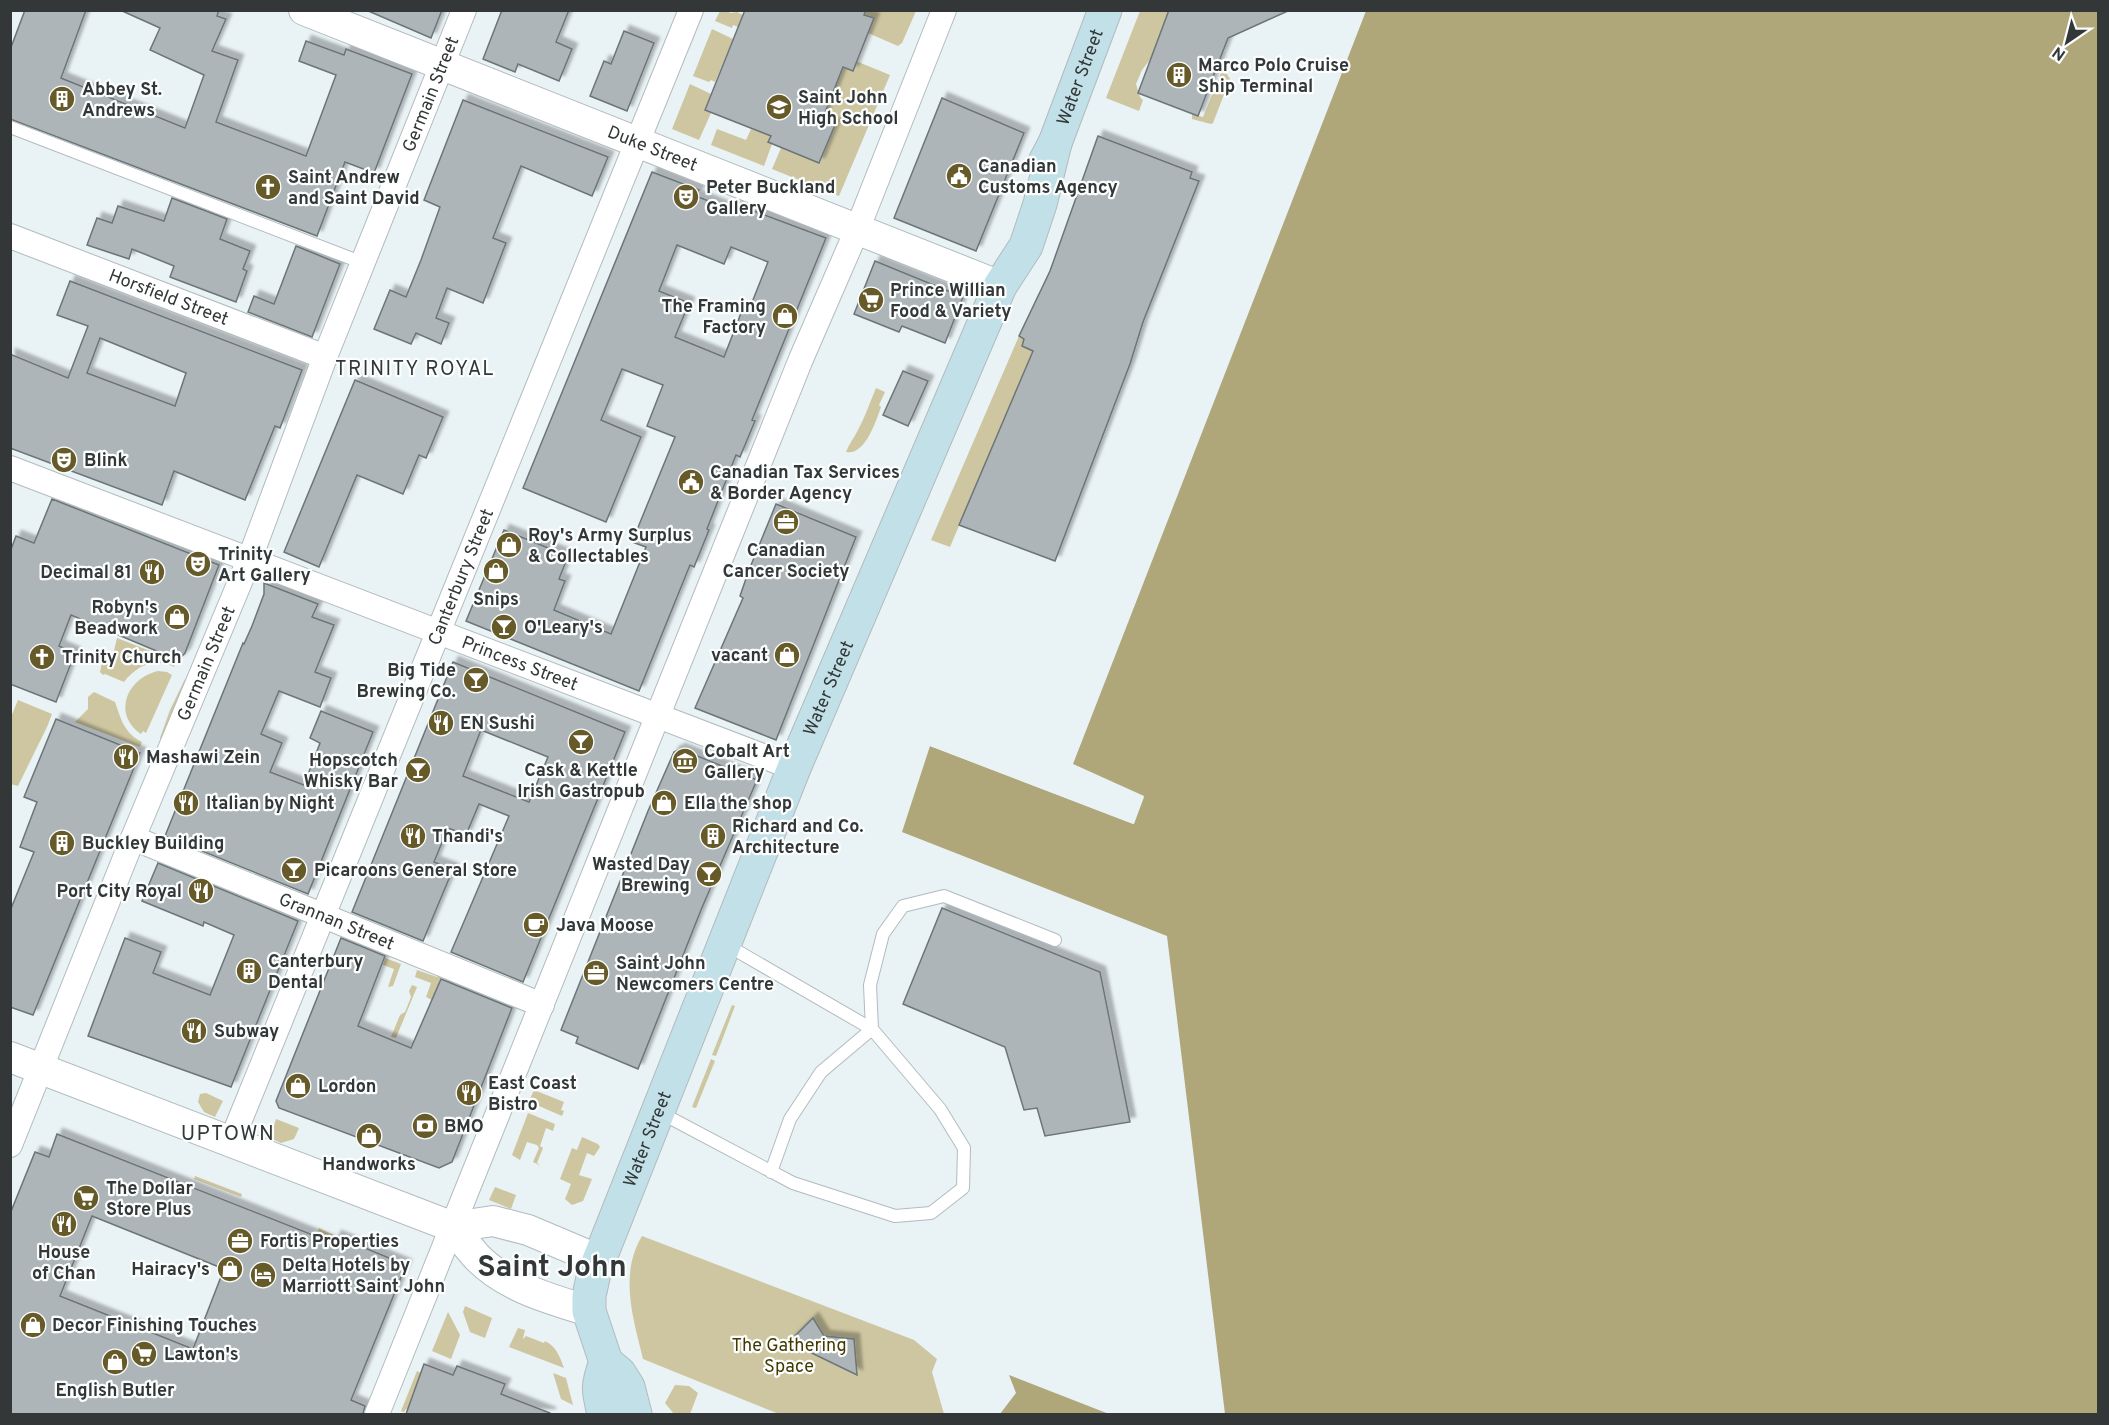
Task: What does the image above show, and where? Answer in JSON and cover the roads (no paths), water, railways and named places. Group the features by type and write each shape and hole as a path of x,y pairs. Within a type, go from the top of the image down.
{"main road":[{"name":"Water Street","path":"589,1311 591,1284 599,1260 794,768 1000,286 1026,246 1040,204 1055,143 1105,10"},
{"path":"589,1311 606,1362 619,1373 628,1387 635,1414"},
{"path":"604,1414 598,1390 606,1362"}],"street":[{"name":"Duke Street","path":"304,10 1000,286"},
{"name":"Germain Street","path":"10,1146 133,838 250,558 325,357 464,10"},
{"name":"Canterbury Street","path":"231,1142 691,10"},
{"path":"377,1414 801,359 857,230 944,10"},
{"name":"Horsfield Street","path":"10,236 325,357"},
{"name":"Princess Street","path":"10,468 794,768"},
{"name":"Grannan Street","path":"133,838 542,1005"},
{"path":"10,1057 453,1227 493,1221 528,1230 599,1260"},
{"path":"453,1227 477,1257 495,1272 520,1287 589,1311"}],"lane":[{"path":"10,127 363,263"},
{"path":"872,1029 870,985 884,934 903,906 944,896 1055,940"},
{"path":"658,1112 793,1183 895,1216 931,1213 963,1188 964,1148 940,1109 872,1029 724,943"},
{"path":"771,1172 790,1119 821,1072 872,1029"}],"place":[{"name":"Marco Polo Cruise Ship Terminal","path":"1179,75"},
{"name":"Abbey St. Andrews","path":"62,99"},
{"name":"Saint John High School","path":"779,107"},
{"name":"Canadian Customs Agency","path":"959,176"},
{"name":"Saint Andrew and Saint David","path":"268,187"},
{"name":"Peter Buckland Gallery","path":"686,197"},
{"name":"Prince Willian Food & Variety","path":"871,300"},
{"name":"The Framing Factory","path":"785,316"},
{"name":"Blink","path":"64,460"},
{"name":"Canadian Tax Services & Border Agency","path":"691,482"},
{"name":"Canadian Cancer Society","path":"786,522"},
{"name":"Roy's Army Surplus & Collectables","path":"509,545"},
{"name":"Trinity Art Gallery","path":"198,564"},
{"name":"Snips","path":"496,571"},
{"name":"Decimal 81","path":"152,572"},
{"name":"Robyn's Beadwork","path":"177,617"},
{"name":"O'Leary's","path":"504,627"},
{"name":"vacant","path":"787,655"},
{"name":"Trinity Church","path":"42,657"},
{"name":"Big Tide Brewing Co.","path":"476,680"},
{"name":"EN Sushi","path":"441,723"},
{"name":"Cask & Kettle Irish Gastropub","path":"581,742"},
{"name":"Mashawi Zein","path":"126,757"},
{"name":"Cobalt Art Gallery","path":"685,761"},
{"name":"Hopscotch Whisky Bar","path":"418,770"},
{"name":"Italian by Night","path":"186,803"},
{"name":"Ella the shop","path":"664,803"},
{"name":"Thandi's","path":"413,836"},
{"name":"Richard and Co. Architecture","path":"713,836"},
{"name":"Buckley Building","path":"62,843"},
{"name":"Picaroons General Store","path":"294,870"},
{"name":"Wasted Day Brewing","path":"709,874"},
{"name":"Port City Royal","path":"201,891"},
{"name":"Java Moose","path":"536,925"},
{"name":"Canterbury Dental","path":"249,971"},
{"name":"Saint John Newcomers Centre","path":"596,973"},
{"name":"Subway","path":"194,1031"},
{"name":"Lordon","path":"298,1086"},
{"name":"East Coast Bistro","path":"469,1093"},
{"name":"BMO","path":"425,1126"},
{"name":"Handworks","path":"369,1136"},
{"name":"The Dollar Store Plus","path":"86,1198"},
{"name":"House of Chan","path":"64,1224"},
{"name":"Fortis Properties","path":"240,1241"},
{"name":"Hairacy's","path":"230,1269"},
{"name":"Delta Hotels by Marriott Saint John","path":"263,1275"},
{"name":"Decor Finishing Touches","path":"33,1325"},
{"name":"Lawton's","path":"144,1354"},
{"name":"English Butler","path":"115,1362"}],"district":[{"name":"TRINITY ROYAL","path":"415,368"},
{"name":"UPTOWN","path":"228,1133"},
{"name":"Saint John","path":"552,1266"}],"park label":[{"name":"The Gathering Space","path":"789,1355"}]}
